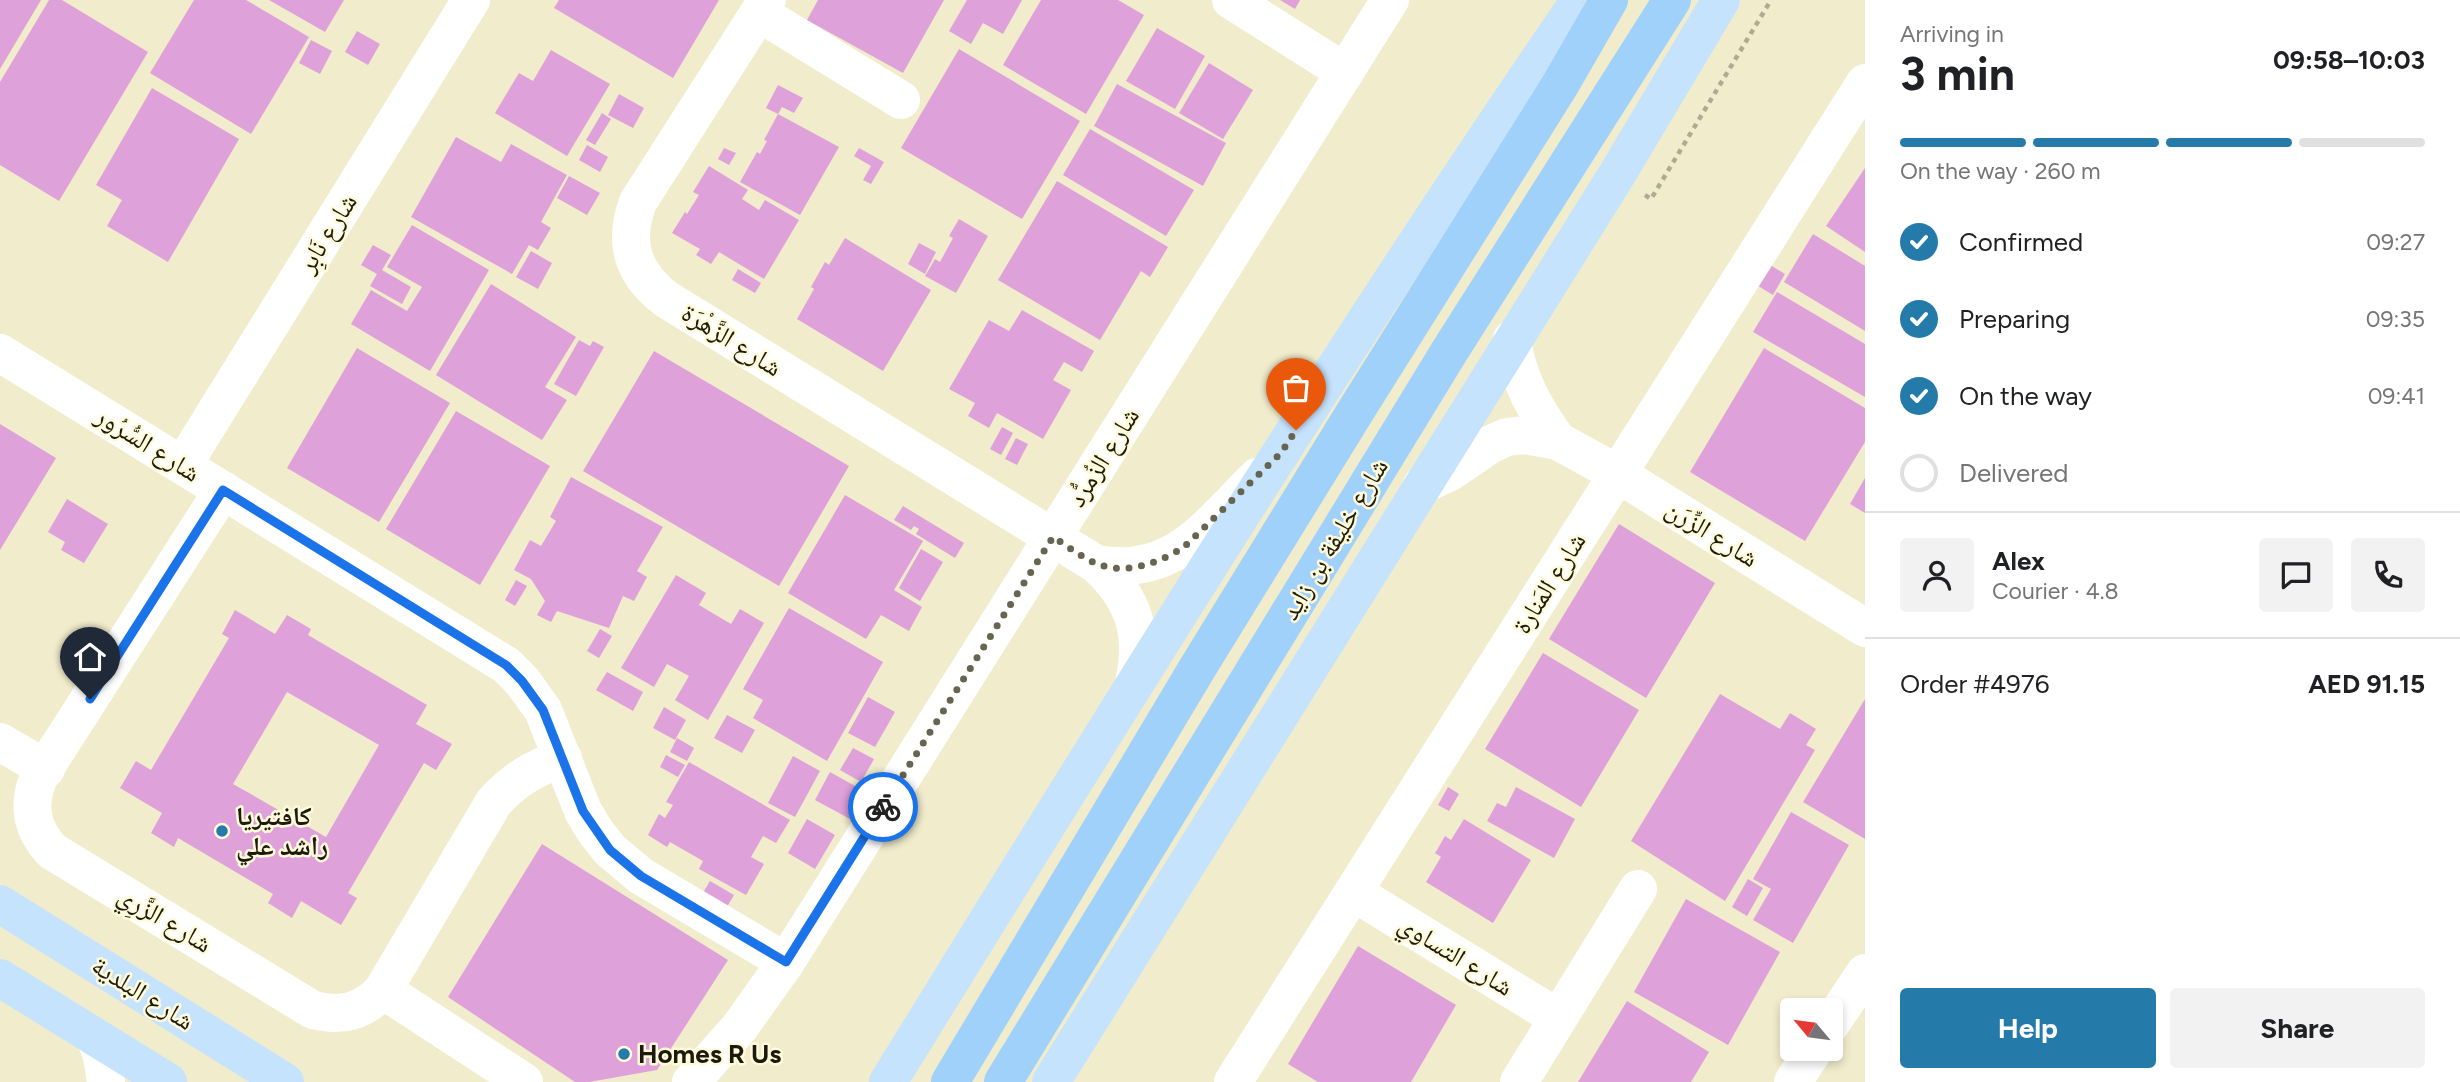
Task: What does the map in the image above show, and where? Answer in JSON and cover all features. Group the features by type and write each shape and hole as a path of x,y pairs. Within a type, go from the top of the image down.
{"highway":[{"name":"شارع خليفة بن زايد","path":"950,1082 1205,655 1560,85 1609,0"},
{"name":"شارع خليفة بن زايد","path":"1003,1082 1449,352 1672,0"}],"main road":[{"path":"888,1082 1134,684 1281,453 1495,124 1580,0"},
{"path":"1051,1082 1616,176 1721,0"},
{"name":"شارع البلدية","path":"0,904 285,1082"},
{"path":"0,978 168,1082"},
{"path":"867,1082 923,1025"}],"street":[{"name":"شارع نَابِر","path":"183,465 471,0"},
{"path":"1231,0 1345,72"},
{"name":"شارع الزُمرُّد","path":"691,1082 739,1028 786,962 1390,0"},
{"path":"763,7 901,100"},
{"name":"شارع الزَّهْرَة","path":"763,7 638,202 630,232 632,248 643,278 666,299 1096,564 1122,592 1137,627 1138,665 1134,684"},
{"name":"شارع المَنارة","path":"1233,1082 1865,83"},
{"name":"شارع الزِّرَن","path":"1512,339 1514,358 1532,402 1558,440"},
{"name":"شارع السُّرُور","path":"0,353 506,665 522,681 543,710 583,811 595,831 625,864 786,962"},
{"name":"شارع الزِّرَن","path":"1422,485 1450,472 1491,444 1507,437 1541,436 1558,440 1618,474 1865,628"},
{"name":"شارع الزَّهْرَة","path":"1096,564 1133,567 1168,557 1184,547 1281,453"},
{"name":"شارع الزَّرِي","path":"223,490 33,792 32,818 36,830 52,850 313,1010 344,1014 373,1002 383,990 494,802 508,786 524,774 563,758"},
{"path":"0,742 46,769"},
{"path":"1519,1082 1638,889"},
{"name":"شارع التساوي","path":"1353,892 1558,1018"},
{"path":"1843,1006 1865,973"},
{"path":"383,990 524,1082"},
{"path":"95,1037 102,1056 106,1082"},
{"path":"1793,1082 1807,1061"}],"path":[{"path":"1616,176 1651,200 1771,0"}],"building":[{"path":"0,0 41,0 0,69"},
{"path":"49,0 62,0 148,52 59,201 0,165 0,82"},
{"path":"194,0 246,0 309,37 251,134 150,73"},
{"path":"269,0 344,0 325,32"},
{"path":"559,0 719,0 673,78 554,8"},
{"path":"818,0 944,0 903,73 807,20"},
{"path":"967,0 1022,0 1003,34 983,23 971,44 949,31"},
{"path":"1041,0 1118,0 1144,15 1086,114 1003,65"},
{"path":"1280,0 1300,0 1295,9"},
{"path":"1157,28 1205,56 1175,109 1126,81"},
{"path":"357,31 380,44 368,65 345,52"},
{"path":"311,40 332,51 320,74 299,63"},
{"path":"959,49 1080,121 1022,219 901,148"},
{"path":"551,50 610,84 567,156 495,113 519,73 533,81"},
{"path":"1209,63 1253,90 1223,139 1179,113"},
{"path":"1117,84 1226,143 1203,186 1094,126"},
{"path":"778,85 803,98 794,113 782,107 778,114 766,108"},
{"path":"152,88 239,139 168,262 107,226 122,200 96,185"},
{"path":"619,94 644,108 633,128 608,115"},
{"path":"602,113 611,119 595,145 586,140"},
{"path":"778,114 839,147 800,215 740,182 757,152 760,154"},
{"path":"1090,129 1194,190 1166,236 1063,175"},
{"path":"456,137 501,162 511,144 567,175 541,222 551,228 538,250 529,245 512,274 411,217"},
{"path":"587,145 608,157 600,172 579,160"},
{"path":"724,148 736,153 729,165 718,159"},
{"path":"859,148 884,162 871,184 863,180 871,166 854,156"},
{"path":"709,166 748,190 742,199 759,210 765,200 799,220 764,279 719,252 711,264 696,255 700,249 672,233 699,195 693,192"},
{"path":"1865,168 1865,252 1826,226"},
{"path":"569,176 600,193 587,215 557,198"},
{"path":"1057,181 1168,247 1150,277 1141,271 1100,340 998,280"},
{"path":"959,219 988,236 956,293 925,276 935,259 940,262 953,238 949,236"},
{"path":"412,225 489,270 430,371 351,324 371,290 407,311 422,287 387,267"},
{"path":"1813,234 1865,266 1865,331 1784,282"},
{"path":"845,238 931,290 883,371 797,319 825,262 829,265"},
{"path":"919,243 936,252 925,274 908,264"},
{"path":"373,245 391,255 382,270 411,287 402,304 370,286 377,274 361,265"},
{"path":"531,251 552,263 538,289 516,277"},
{"path":"1767,263 1785,274 1773,295 1755,284"},
{"path":"738,269 761,283 755,293 732,280"},
{"path":"491,284 576,337 545,387 567,400 542,440 436,375"},
{"path":"1777,292 1865,344 1865,397 1753,332"},
{"path":"1022,310 1094,351 1082,372 1064,362 1053,380 1071,390 1043,439 997,413 989,428 968,416 975,403 949,389 989,320 1009,331"},
{"path":"579,340 590,346 593,341 604,347 576,396 554,384"},
{"path":"357,348 450,403 379,522 287,468"},
{"path":"1764,348 1865,408 1865,442 1805,541 1690,472"},
{"path":"654,351 849,466 779,586 583,471"},
{"path":"456,411 550,466 480,585 386,529"},
{"path":"0,424 56,458 0,550"},
{"path":"1002,427 1013,433 1001,455 990,449"},
{"path":"1016,438 1028,444 1017,465 1005,459"},
{"path":"571,477 663,527 637,571 647,577 634,601 623,596 609,628 557,611 551,622 537,615 545,601 531,579 514,570 530,540 541,546 556,521 550,517"},
{"path":"1865,478 1865,513 1850,504"},
{"path":"845,495 923,541 894,590 922,607 909,631 881,615 866,639 788,593"},
{"path":"67,499 108,524 84,563 61,550 65,542 48,532"},
{"path":"903,506 964,543 955,558 916,534 919,529 914,526 911,530 894,520"},
{"path":"1619,524 1715,583 1646,698 1549,639"},
{"path":"921,549 943,562 920,601 899,588"},
{"path":"676,575 706,593 699,605 731,624 740,609 764,623 708,720 675,700 689,676 667,664 654,687 621,668"},
{"path":"516,580 527,586 515,606 505,600"},
{"path":"789,608 883,662 827,761 753,718 763,700 743,689"},
{"path":"235,610 275,634 287,615 311,629 308,635 427,705 416,724 452,744 436,770 424,763 348,893 357,898 341,925 301,901 292,918 268,903 273,894 178,838 174,847 151,833 162,813 120,788 136,761 151,770 229,638 222,634","holes":["287,692 379,745 326,837 233,784"]},
{"path":"600,629 612,636 599,658 587,651"},
{"path":"1543,653 1639,710 1581,807 1485,749"},
{"path":"607,672 643,692 633,711 596,690"},
{"path":"1720,694 1780,729 1790,713 1816,729 1806,745 1815,750 1725,901 1631,841"},
{"path":"868,697 895,712 875,747 848,733"},
{"path":"1865,699 1865,839 1803,802"},
{"path":"664,707 686,720 675,740 653,728"},
{"path":"727,715 755,730 742,753 714,738"},
{"path":"677,738 694,748 687,761 670,752"},
{"path":"853,748 874,759 861,782 840,770"},
{"path":"666,755 685,765 678,777 660,767"},
{"path":"793,756 820,771 795,817 768,803"},
{"path":"689,762 790,820 776,843 763,836 751,857 764,864 746,895 699,869 703,861 670,842 667,847 648,835 659,814 665,818 673,805 666,802"},
{"path":"830,772 866,792 850,819 815,800"},
{"path":"1448,787 1459,794 1449,811 1438,805"},
{"path":"1516,787 1575,819 1554,858 1487,821 1497,803 1506,807"},
{"path":"1791,812 1849,845 1793,943 1753,920 1771,889 1753,879"},
{"path":"807,819 835,835 815,869 788,853"},
{"path":"1464,819 1531,860 1493,923 1426,882 1441,857 1435,853 1445,836 1451,840"},
{"path":"542,844 728,960 657,1070 575,1082 448,997"},
{"path":"1748,879 1763,888 1747,916 1732,907"},
{"path":"710,881 734,895 724,912 700,898"},
{"path":"1686,899 1780,952 1728,1045 1634,992"},
{"path":"1358,946 1456,1005 1411,1082 1318,1082 1288,1064"},
{"path":"1627,1001 1709,1052 1691,1082 1578,1082"}],"way so far":[{"path":"883,807 1053,537 1096,564 1133,567 1168,557 1184,547 1281,453 1296,430"}],"place":[{"name":"كافتيريا راشد علي","path":"222,831"},
{"name":"Homes R Us","path":"624,1054"}],"route":[{"path":"90,699 223,490 506,665 534,695 543,710 583,811 610,850 641,876 786,962 883,807"}]}
